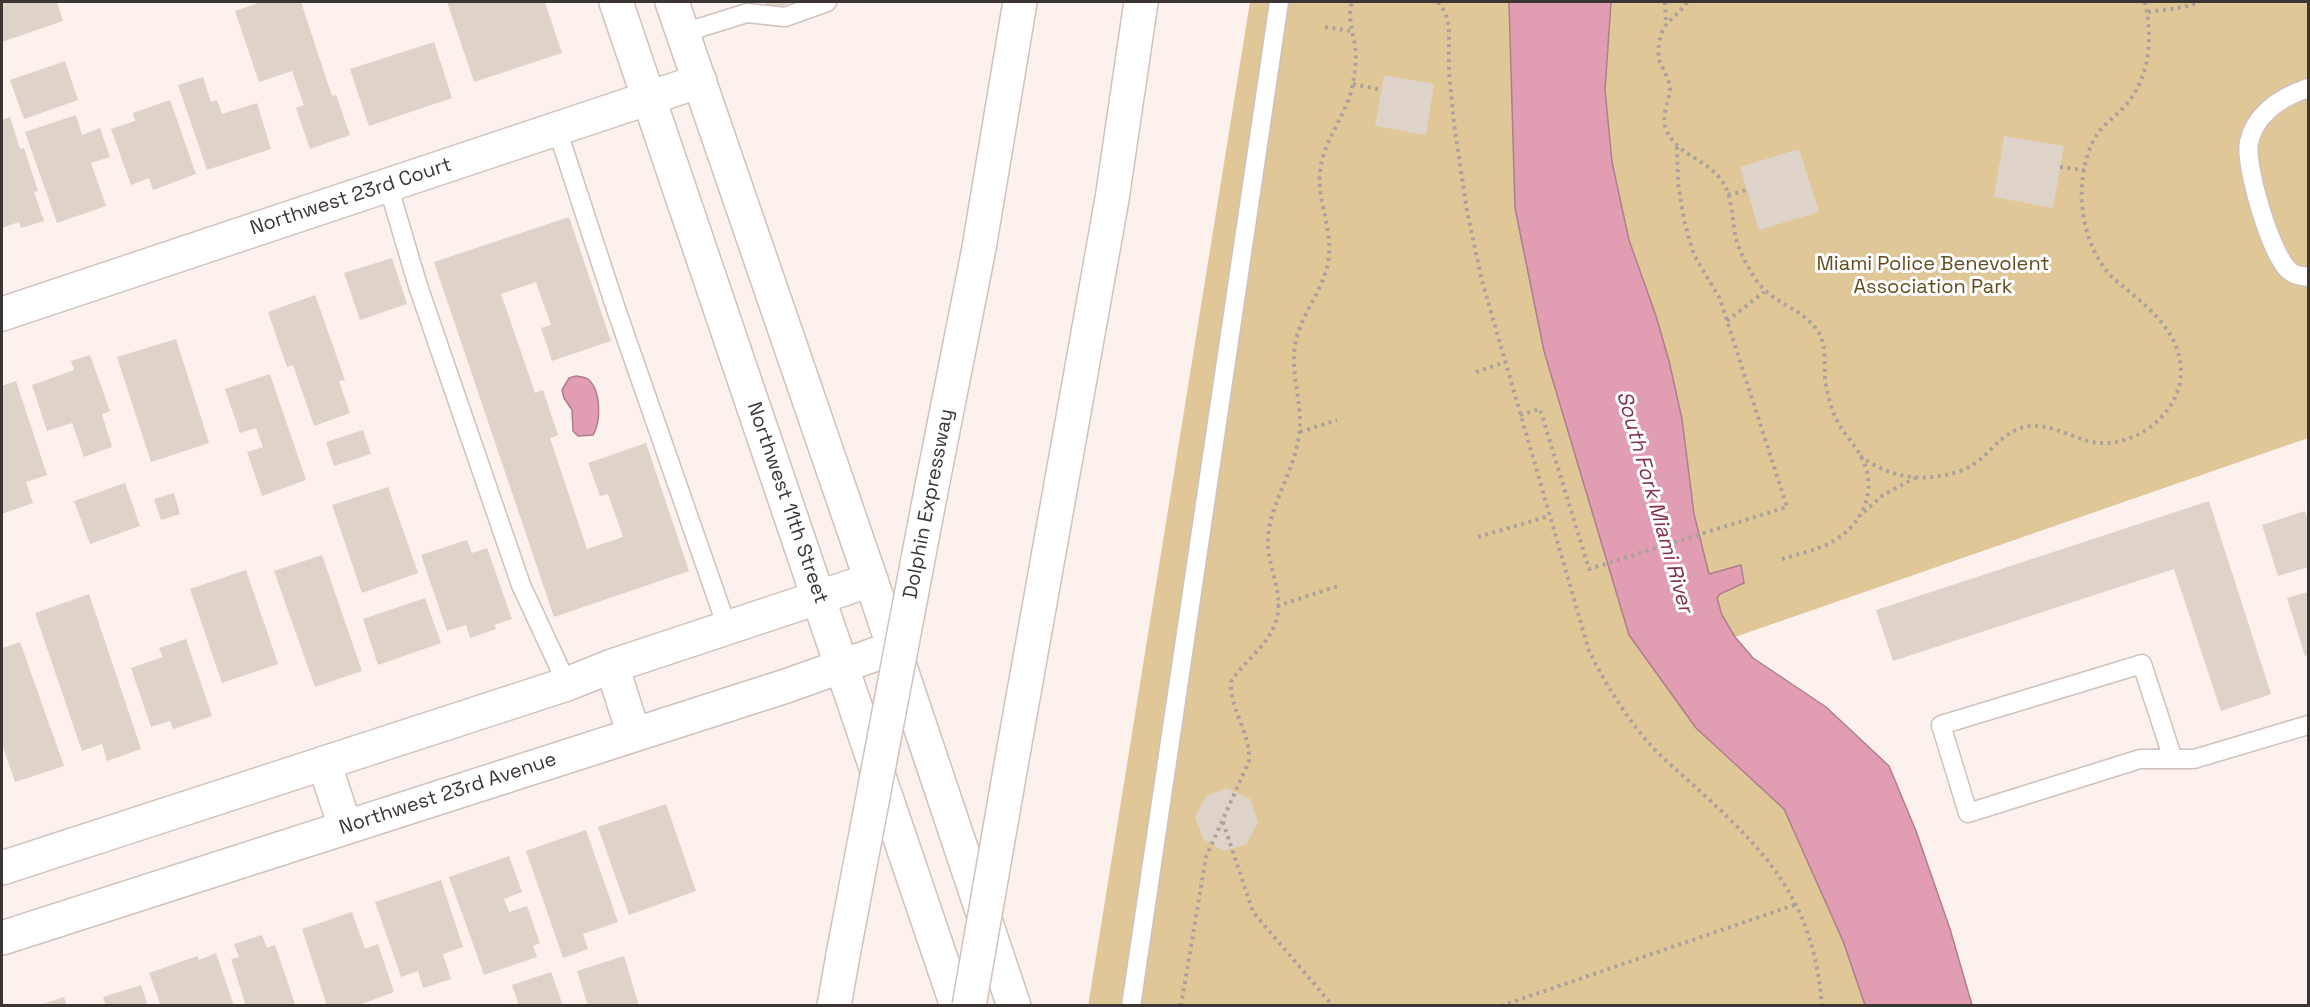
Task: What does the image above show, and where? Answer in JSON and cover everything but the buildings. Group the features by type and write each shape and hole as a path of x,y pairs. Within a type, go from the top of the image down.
{"main road":[{"name":"Northwest 11th Street","path":"616,2 957,1005"},
{"path":"672,2 871,580 1014,1005"},
{"name":"Dolphin Expressway","path":"834,1005 930,496 980,248 1020,2"},
{"path":"969,1005 1110,210 1141,2"},
{"name":"Northwest 23rd Court","path":"2,314 700,81"},
{"path":"2,868 567,684 612,666 871,580"},
{"name":"Northwest 23rd Avenue","path":"2,938 634,735 893,648"},
{"path":"612,666 634,735"},
{"path":"324,763 345,826"}],"lane":[{"path":"683,33 747,13 785,17 827,2"},
{"path":"1131,1005 1279,2"},
{"path":"2308,88 2271,106 2249,142 2250,169 2273,244 2280,260 2290,272 2308,277"},
{"path":"557,129 615,309 727,627"},
{"path":"388,185 418,286 521,585 567,684"},
{"path":"2173,759 2142,664 1941,725 1968,813 2140,759 2173,759 2194,759 2308,726"}],"path":[{"path":"1181,1005 1206,857 1246,772 1250,752 1234,703 1231,682 1264,644 1278,617 1276,586 1268,556 1268,533 1291,467 1300,432 1300,402 1294,369 1295,342 1321,284 1328,262 1329,242 1320,170 1327,144 1344,112 1353,84 1355,46 1351,31 1352,2"},
{"path":"1438,2 1445,12 1449,26 1449,72 1454,124 1467,211 1482,281 1589,651 1605,683 1647,741 1727,816 1780,877 1797,904 1807,927 1820,981 1822,1005"},
{"path":"1665,2 1666,25 1658,53 1670,88 1664,115 1666,130 1677,147 1707,167 1722,181 1728,195 1742,256 1764,292 1809,320 1820,333 1824,345 1825,381 1835,420 1867,470 1869,488 1863,513"},
{"path":"1666,25 1679,14 1687,2"},
{"path":"1860,456 1876,467 1891,473 1916,478 1936,477 1971,466 1995,443 2017,430 2030,426 2045,427 2101,443 2120,441 2147,430 2161,418 2173,402 2181,374 2180,355 2173,339 2157,314 2110,276 2088,237 2082,205 2084,170 2101,128 2131,98 2142,79 2147,61 2149,21 2145,2"},
{"path":"2148,12 2184,8 2199,2"},
{"path":"1325,27 1351,31"},
{"path":"1353,84 1381,90"},
{"path":"1520,415 1540,409 1589,569 1787,507 1720,300 1694,255 1678,183 1677,147"},
{"path":"2060,167 2084,170"},
{"path":"1728,195 1747,190"},
{"path":"1727,321 1764,292"},
{"path":"1476,372 1505,362"},
{"path":"1300,432 1337,420"},
{"path":"1779,560 1830,543 1845,533 1863,513 1891,490 1916,478"},
{"path":"1478,537 1549,516"},
{"path":"1277,606 1338,586"},
{"path":"1223,821 1253,912 1333,1005"},
{"path":"1501,1005 1797,904"}],"green space":[{"path":"1250,2 1509,2 1515,208 1696,728 1784,809 1843,941 1865,1005 1088,1006"},
{"name":"Miami Police Benevolent Association Park","path":"1611,2 2308,2 2308,438 1735,637 1722,615 1717,598 1720,594 1744,583 1741,566 1709,574 1694,514 1687,470 1623,218 1612,162 1605,90"}],"water":[{"name":"South Fork Miami River","path":"1509,2 1611,2 1605,90 1612,162 1629,240 1669,361 1682,419 1694,514 1709,574 1741,565 1744,583 1720,594 1717,598 1722,615 1735,637 1753,658 1826,707 1889,766 1916,831 1950,929 1972,1005 1865,1005 1843,941 1784,809 1696,728 1629,635 1544,351 1515,208"},
{"path":"584,377 594,386 598,400 598,415 593,435 578,436 573,431 572,410 562,390 569,378"}]}
